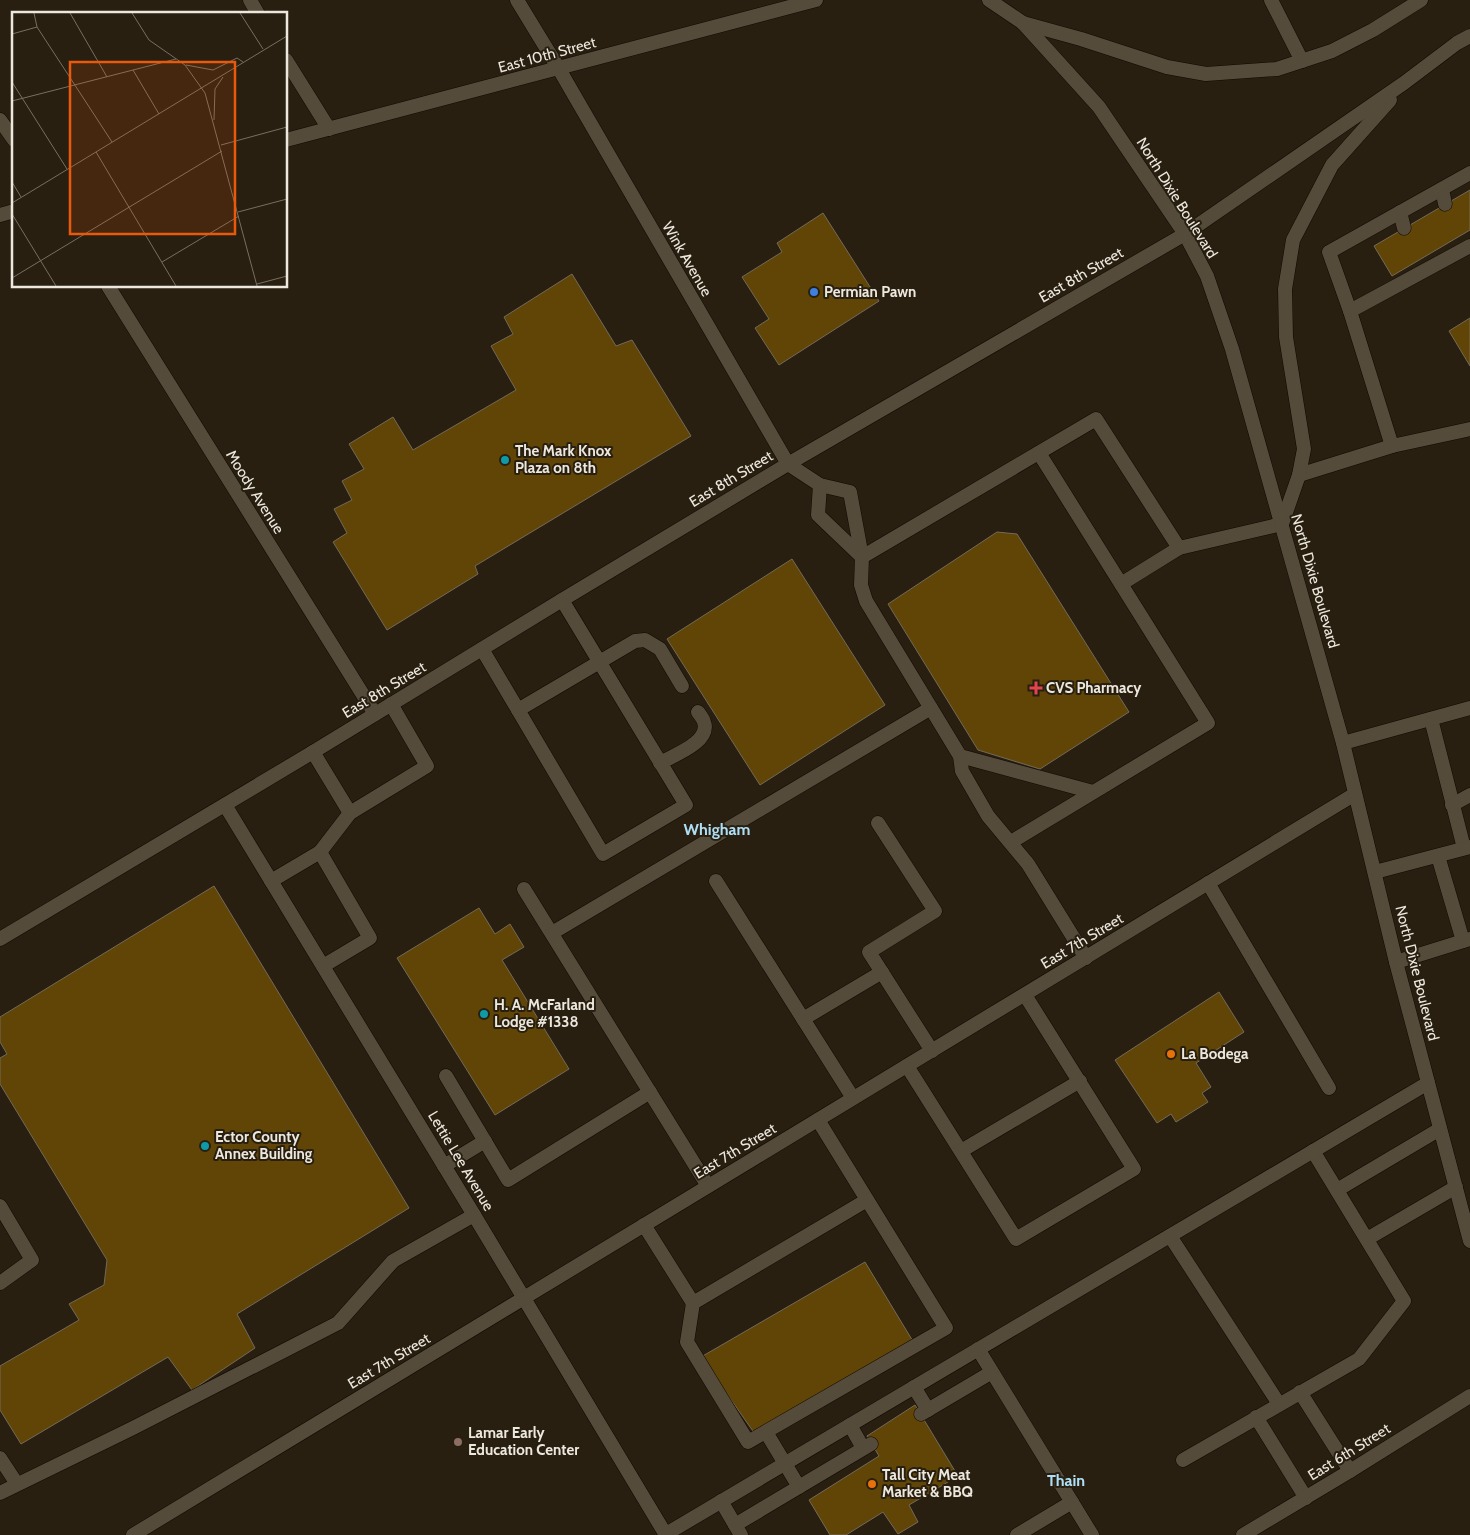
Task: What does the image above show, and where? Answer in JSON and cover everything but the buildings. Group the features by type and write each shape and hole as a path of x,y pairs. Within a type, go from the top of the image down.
{"street":[{"path":"250,0 257,12"},
{"name":"Wink Avenue","path":"517,0 788,464"},
{"name":"East 10th Street","path":"288,140 558,70 816,0"},
{"name":"North Dixie Boulevard","path":"989,0 1023,23 1099,107 1185,234 1207,276 1232,349 1343,743 1396,962 1470,1241"},
{"path":"1271,0 1302,61"},
{"path":"1023,23 1166,67 1206,74 1277,70 1332,51 1373,30 1421,0"},
{"name":"East 8th Street","path":"0,939 788,464 1185,234 1404,83 1457,43 1470,36"},
{"path":"288,63 328,130"},
{"path":"1121,584 1179,548 1282,524 1299,475 1304,449 1286,337 1285,289 1293,240 1332,165 1404,83"},
{"path":"0,120 12,137"},
{"path":"1392,446 1350,311 1329,252 1470,173"},
{"path":"1442,189 1445,204"},
{"path":"1400,212 1404,228"},
{"path":"1350,311 1413,270 1455,246 1470,246"},
{"name":"Moody Avenue","path":"109,288 375,714"},
{"path":"862,557 1096,419 1179,548"},
{"path":"1299,475 1392,446 1470,429"},
{"path":"1011,842 1208,723 1038,453"},
{"path":"788,464 820,485 850,492 862,557 861,585 866,601 960,756 962,771 988,816 1028,864 1086,958"},
{"path":"820,485 818,515 862,557"},
{"path":"482,649 603,854 686,805 562,600"},
{"path":"518,710 635,641 645,640 660,649 682,686"},
{"path":"271,881 320,852 350,813 427,766 391,704"},
{"path":"552,933 931,708"},
{"path":"1343,743 1470,708"},
{"path":"660,763 700,740 705,732 704,722 698,712"},
{"path":"1375,872 1467,848 1452,805 1430,719"},
{"path":"313,752 350,813"},
{"path":"960,756 1094,792"},
{"name":"East 7th Street","path":"133,1535 1355,794"},
{"path":"1452,805 1470,796"},
{"name":"Lettie Lee Avenue","path":"225,805 666,1534"},
{"path":"878,823 935,911 869,952 932,1051"},
{"path":"320,852 370,938 323,966"},
{"path":"1396,962 1466,940 1438,856"},
{"path":"716,881 853,1098"},
{"path":"1208,883 1329,1088"},
{"path":"524,889 708,1186"},
{"path":"803,1019 882,972"},
{"path":"907,1066 1016,1239 1134,1169 1025,995"},
{"path":"446,1076 508,1180 650,1092"},
{"path":"961,1151 1080,1081"},
{"path":"666,1534 1428,1083"},
{"path":"644,1225 693,1303 687,1342 748,1442 946,1328 818,1120"},
{"path":"1337,1190 1440,1129"},
{"path":"444,1166 485,1141"},
{"path":"1183,1460 1359,1359 1404,1301 1313,1151"},
{"path":"1367,1239 1456,1187"},
{"path":"693,1303 867,1200"},
{"path":"0,1206 32,1260 0,1283"},
{"path":"0,1492 133,1428 338,1323 393,1261 474,1215"},
{"path":"1170,1236 1279,1404"},
{"path":"978,1349 1092,1535"},
{"path":"914,1387 924,1412 992,1372"},
{"path":"1300,1392 1350,1471"},
{"name":"East 6th Street","path":"1243,1535 1470,1396"},
{"path":"1256,1417 1306,1498"},
{"path":"720,1501 738,1530 799,1487 867,1446 850,1425"},
{"path":"766,1432 799,1487"},
{"path":"0,1458 17,1484"},
{"path":"1017,1535 1072,1502"}],"place":[{"name":"Permian Pawn","path":"814,292"},
{"name":"The Mark Knox Plaza on 8th","path":"505,460"},
{"name":"CVS Pharmacy","path":"1036,688"},
{"name":"H. A. McFarland Lodge #1338","path":"484,1014"},
{"name":"La Bodega","path":"1171,1054"},
{"name":"Ector County Annex Building","path":"205,1146"},
{"name":"Lamar Early Education Center","path":"458,1442"},
{"name":"Tall City Meat Market & BBQ","path":"872,1484"}],"district":[{"name":"Whigham","path":"717,829"},
{"name":"Thain","path":"1066,1480"}]}
